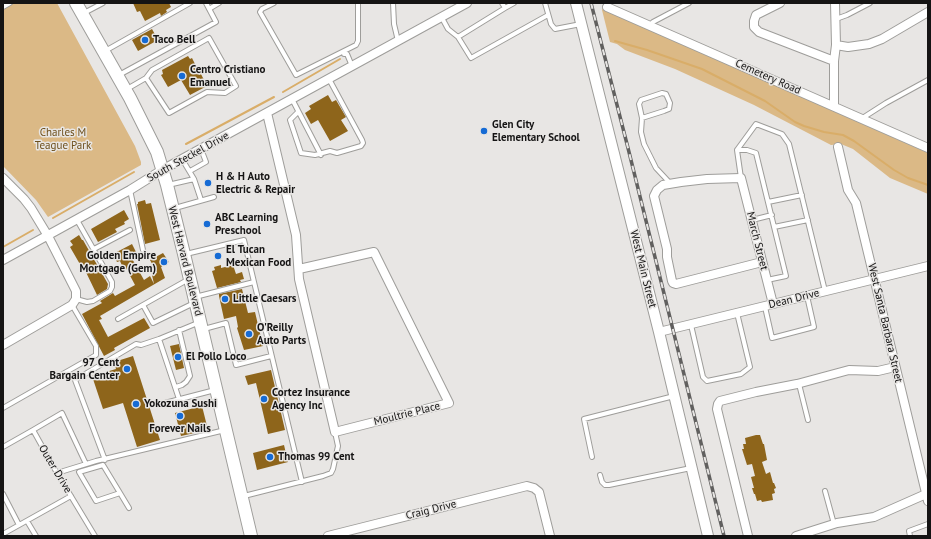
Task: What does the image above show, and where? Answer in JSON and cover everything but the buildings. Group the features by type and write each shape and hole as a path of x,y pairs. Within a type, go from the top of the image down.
{"main road":[{"name":"West Harvard Boulevard","path":"76,3 154,145 173,208 251,536"}],"street":[{"name":"South Steckel Drive","path":"3,260 130,190 162,170 329,79 350,63 398,41 467,3"},
{"name":"West Main Street","path":"576,3 659,332 708,536"},
{"path":"780,3 756,15 754,27 759,32 834,61"},
{"path":"834,106 834,61 836,46 835,3"},
{"name":"Cemetery Road","path":"607,7 928,148"},
{"path":"836,46 848,47 869,44 882,39 928,12"},
{"path":"267,113 296,235 299,279 335,432"},
{"name":"West Santa Barbara Street","path":"838,147 848,190 856,203 927,497"},
{"path":"3,178 24,199 48,236 72,280 76,291 74,302 3,346"},
{"path":"741,178 707,179 670,184 663,185 657,190 654,196 667,249 667,257 672,281 676,284 762,262"},
{"name":"March Street","path":"741,178 767,280 769,305"},
{"name":"Moultrie Place","path":"299,270 374,252 449,403 335,432"},
{"name":"Dean Drive","path":"659,332 928,266"},
{"path":"748,536 716,409 718,404 720,402 756,392 799,384 849,370 878,371 895,367"},
{"name":"Craig Drive","path":"328,536 528,486 539,492 550,536"},
{"path":"796,536 834,525 874,517 927,497"}],"lane":[{"path":"3,6 10,3"},
{"path":"82,14 103,3"},
{"path":"104,52 190,3"},
{"path":"117,76 216,22 206,3"},
{"path":"209,9 220,3"},
{"path":"274,3 262,9 260,12 296,75 356,45 358,41 358,3"},
{"path":"394,3 394,24 398,41"},
{"path":"502,3 505,8"},
{"path":"458,37 514,3"},
{"path":"545,3 551,24 555,29 559,30 581,24"},
{"path":"650,26 653,22 688,3"},
{"path":"836,19 870,3"},
{"path":"442,18 448,29 458,37 471,58 548,15"},
{"path":"125,90 146,78 152,70 209,38 236,86 225,93 207,92 169,113 146,78"},
{"path":"344,52 350,63"},
{"path":"298,112 290,120 301,153 321,155 330,151 337,153 361,146 363,143 329,79"},
{"path":"860,119 928,80"},
{"path":"642,118 669,109 670,103 666,94 641,100 641,132 646,149 656,168 670,184"},
{"path":"292,99 321,155"},
{"path":"741,178 737,150 756,124 782,134 789,144 825,291"},
{"path":"190,171 206,162 201,149"},
{"path":"737,150 747,150 756,153 772,215 786,276 767,280"},
{"path":"182,159 194,179 201,200"},
{"path":"167,186 194,179"},
{"path":"130,190 143,250"},
{"path":"768,202 802,195"},
{"path":"173,208 214,197"},
{"path":"752,220 772,215"},
{"path":"3,408 96,355 96,346 74,302 93,301 110,291 112,282 76,219"},
{"path":"774,227 808,220"},
{"path":"94,249 130,230"},
{"path":"184,254 244,240 302,482"},
{"path":"118,319 190,279"},
{"path":"143,305 153,323 195,300 254,282"},
{"path":"769,305 772,338 814,327 807,296"},
{"path":"691,325 703,377 707,381 741,374 750,367 737,313"},
{"path":"105,460 75,380 136,344 141,345 160,339 179,330 201,326 226,323 236,365 271,356"},
{"path":"176,387 186,382 190,376 179,330"},
{"path":"160,339 179,399"},
{"path":"799,384 808,420"},
{"path":"161,404 216,389"},
{"path":"592,457 584,419 674,396"},
{"path":"3,447 62,413 86,464"},
{"name":"Outer Drive","path":"33,430 95,536"},
{"path":"57,473 86,464 226,430"},
{"path":"242,497 328,475 334,469 338,446 335,432"},
{"path":"120,493 96,501 79,472 103,465 120,493 129,508"},
{"path":"600,474 602,482 605,485 609,485 692,468"},
{"path":"825,490 834,525"},
{"path":"3,494 20,525"},
{"path":"3,534 71,496"},
{"path":"27,521 36,536"},
{"path":"910,536 909,531 928,524"}],"green space":[{"name":"Charles M Teague Park","path":"3,3 57,3 135,146 141,162 141,165 48,217 36,200 3,166"},
{"path":"603,8 928,153 928,194 890,178 853,149 841,144 831,145 754,105 675,69 625,50 617,44 610,42 602,10"}],"waterway":[{"path":"615,41 647,50 702,69 765,101 795,122 824,132 843,135 854,141 894,170 908,178 928,185"},
{"path":"283,92 340,59"},
{"path":"186,144 274,97"},
{"path":"53,218 134,172"},
{"path":"3,247 33,230"}],"railway":[{"path":"591,3 724,536"}],"place":[{"name":"Taco Bell","path":"145,40"},
{"name":"Centro Cristiano Emanuel","path":"182,76"},
{"name":"Glen City Elementary School","path":"484,131"},
{"name":"H & H Auto Electric & Repair","path":"208,183"},
{"name":"ABC Learning Preschool","path":"207,224"},
{"name":"El Tucan Mexican Food","path":"218,256"},
{"name":"Golden Empire Mortgage (Gem)","path":"164,262"},
{"name":"Little Caesars","path":"225,299"},
{"name":"O'Reilly Auto Parts","path":"249,334"},
{"name":"El Pollo Loco","path":"178,357"},
{"name":"97 Cent Bargain Center","path":"127,369"},
{"name":"Cortez Insurance Agency Inc","path":"264,399"},
{"name":"Yokozuna Sushi","path":"136,404"},
{"name":"Forever Nails","path":"180,416"},
{"name":"Thomas 99 Cent","path":"270,457"}]}
